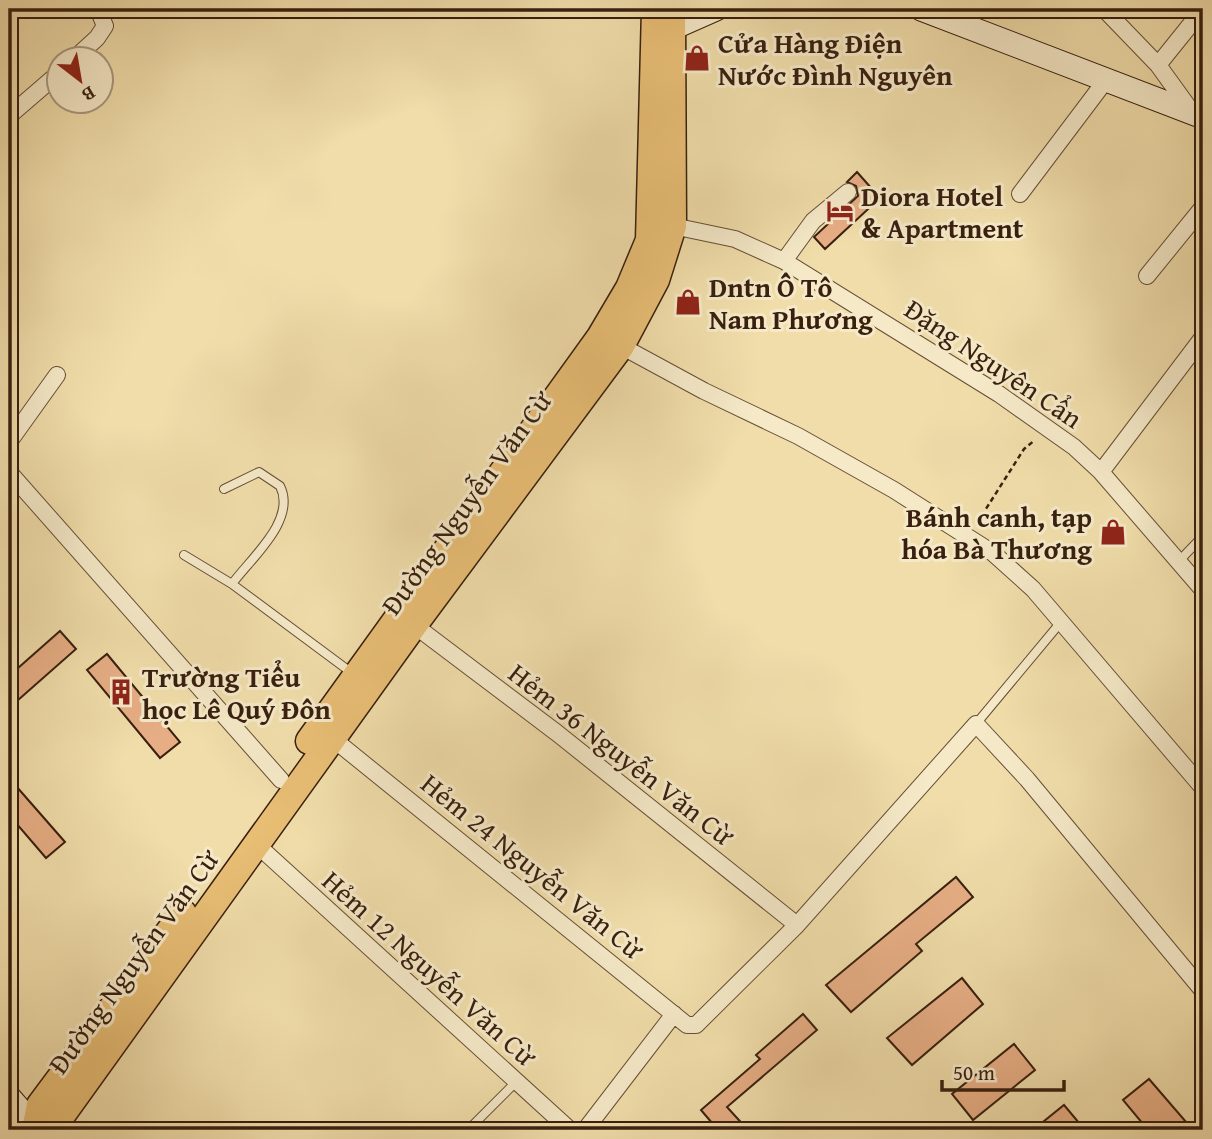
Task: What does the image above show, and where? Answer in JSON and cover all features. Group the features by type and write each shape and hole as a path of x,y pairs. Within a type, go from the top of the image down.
{"main road":[{"name":"Đường Nguyễn Văn Cừ","path":"655,9 649,240 629,288 542,435 414,625 332,738 288,785 40,1105 36,1130 57,1122 256,844 288,785 355,675 542,435 621,346 656,280 673,226 673,19"}],"street":[{"path":"88,46 105,26 98,9"},
{"path":"673,19 716,9"},
{"path":"921,9 1198,115"},
{"path":"1104,9 1157,65 1198,115"},
{"path":"1157,65 1203,9"},
{"path":"1020,194 1105,80"},
{"path":"9,116 46,84"},
{"path":"784,261 813,220 848,192"},
{"path":"1147,276 1203,207"},
{"name":"Đặng Nguyên Cẩn","path":"673,226 734,239 784,261 999,394 1101,471 1203,590"},
{"path":"1101,471 1203,337"},
{"path":"621,346 704,391 798,436 968,536 1016,570 1203,788"},
{"path":"9,442 57,375"},
{"path":"9,472 288,785"},
{"name":"Hẻm 36 Nguyễn Văn Cừ","path":"414,625 557,733 797,925"},
{"path":"797,925 976,724 1027,779 1203,991"},
{"name":"Hẻm 24 Nguyễn Văn Cừ","path":"332,738 687,1025 703,1021 797,925"},
{"name":"Hẻm 12 Nguyễn Văn Cừ","path":"256,844 569,1130"},
{"path":"585,1130 627,1071 674,1014"},
{"path":"9,1097 36,1130"}],"lane":[{"path":"224,489 259,472 277,482 284,494 280,522 232,584"},
{"path":"1179,561 1203,536"},
{"path":"184,555 232,584 355,675"},
{"path":"976,724 1062,622"},
{"path":"468,1130 516,1082"}],"path":[{"path":"968,536 1024,450 1049,430"}],"building":[{"path":"857,172 880,198 825,249 814,237 858,196 856,186 847,182"},
{"path":"60,631 76,649 9,708 9,676"},
{"path":"107,654 180,742 160,758 87,670"},
{"path":"9,778 65,842 46,858 9,815"},
{"path":"956,877 973,897 916,944 922,951 851,1012 826,985"},
{"path":"962,978 983,1004 912,1065 887,1038"},
{"path":"803,1014 817,1030 727,1107 748,1130 718,1130 701,1110 760,1059 756,1055"},
{"path":"1014,1044 1035,1070 973,1120 952,1094"},
{"path":"1149,1079 1193,1130 1148,1130 1123,1100"},
{"path":"1064,1105 1085,1130 1033,1130"}],"place":[{"name":"Cửa Hàng Điện Nước Đình Nguyên","path":"697,58"},
{"name":"Diora Hotel & Apartment","path":"840,211"},
{"name":"Dntn Ô Tô Nam Phương","path":"688,302"},
{"name":"Bánh canh, tạp hóa Bà Thương","path":"1113,532"},
{"name":"Trường Tiểu học Lê Quý Đôn","path":"121,692"}]}
